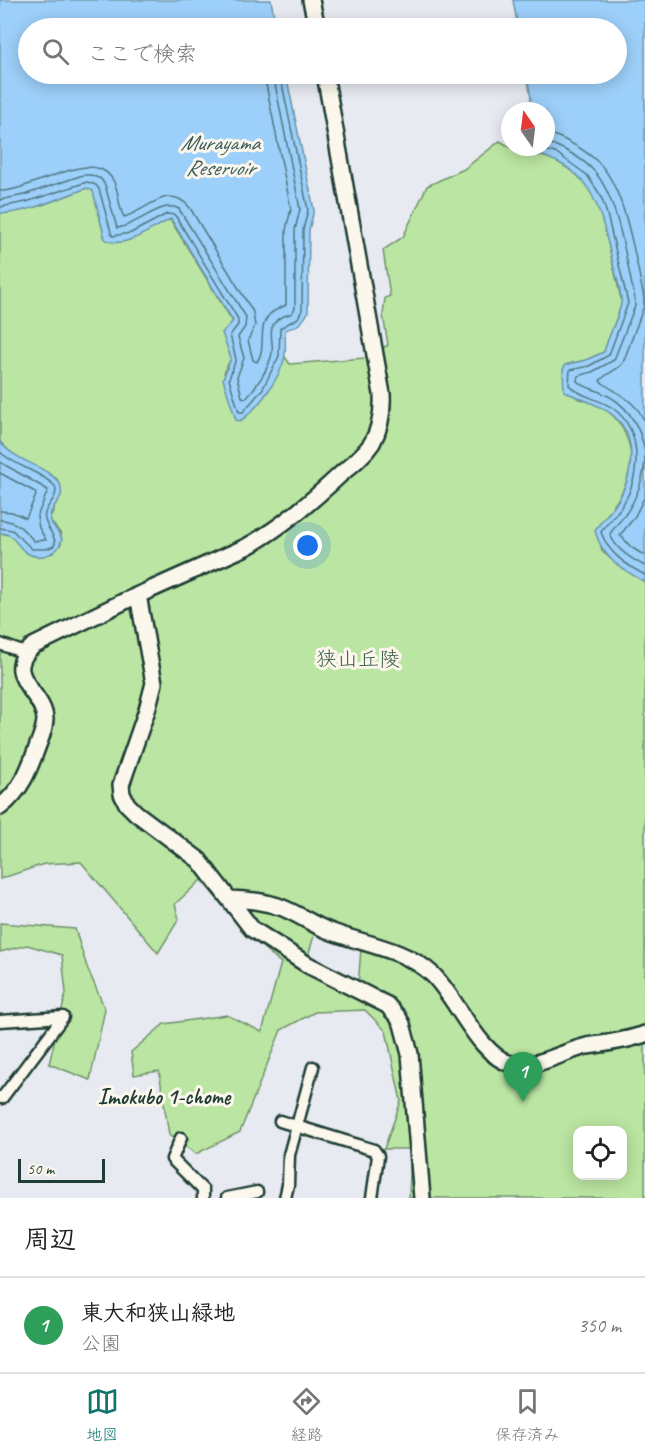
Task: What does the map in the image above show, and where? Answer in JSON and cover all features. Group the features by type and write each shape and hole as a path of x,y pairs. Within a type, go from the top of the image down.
{"street":[{"path":"311,0 314,18"},
{"path":"0,807 13,796 26,778 44,728 45,718 42,709 22,676 21,668 25,653 33,646 138,595 246,547 278,528 314,500 365,452 381,422 382,394 327,84"},
{"path":"138,595 154,683 121,785 122,794 127,804 136,813 199,860 252,928 315,969 387,1005 398,1017 410,1054 422,1198"},
{"path":"0,644 25,653"},
{"path":"229,899 257,901 284,908 327,930 402,955 419,964 432,974 490,1050 511,1064 525,1065 585,1047 645,1034"},
{"path":"0,1021 63,1017 2,1098 0,1097"},
{"path":"285,1198 289,1155 313,1067"},
{"path":"280,1121 374,1150 378,1156 372,1198"},
{"path":"181,1137 172,1159 203,1190 203,1198"},
{"path":"228,1198 257,1192"}],"green space":[{"name":"狭山丘陵","path":"500,141 501,156 541,156 555,160 583,179 595,199 602,217 622,303 604,352 586,360 565,365 577,398 594,403 608,411 619,422 626,436 631,461 629,473 620,496 597,527 602,551 645,582 645,1198 409,1198 411,1149 384,1149 401,1101 386,1031 365,1010 315,1012 281,1030 240,1132 196,1154 169,1135 159,1071 134,1075 131,1052 164,1024 227,1015 262,1032 281,963 248,935 201,880 175,904 179,919 158,953 81,862 44,864 0,879 0,533 9,535 39,555 53,553 61,544 61,534 51,522 50,517 54,510 57,479 14,456 0,442 0,213 32,208 87,188 93,190 105,239 154,228 170,219 233,322 223,333 231,358 224,373 267,393 285,357 290,364 365,358 388,345 383,315 385,298 390,296 383,250 403,237 427,186 464,169","holes":["318,922 362,936 358,987 306,963"]},
{"path":"0,923 75,929 87,967 105,1009 90,1080 49,1064 66,993 62,955 27,945 0,952"}],"water":[{"name":"Murayama Reservoir","path":"0,0 271,0 274,18 18,18 18,84 288,84 314,210 309,230 308,312 299,324 285,330 285,354 280,372 261,401 247,416 240,421 236,420 223,379 231,358 222,333 233,321 171,219 129,240 112,242 105,239 93,191 87,188 31,208 0,213"},
{"path":"513,0 645,0 645,582 608,556 598,541 595,531 615,505 630,470 630,445 626,433 620,422 610,413 564,391 563,370 565,365 586,360 604,352 618,316 621,304 620,289 600,214 593,197 573,171 542,156 555,156 555,102 529,102 531,99 529,84 627,84 627,18 516,18"},
{"path":"0,442 14,454 47,472 60,484 60,498 51,511 50,519 62,539 57,549 48,555 38,556 27,553 9,535 0,533"}],"place":[{"name":"東大和狭山緑地","path":"523,1102"}],"district":[{"name":"Imokubo 1-chome","path":"164,1096"}]}
